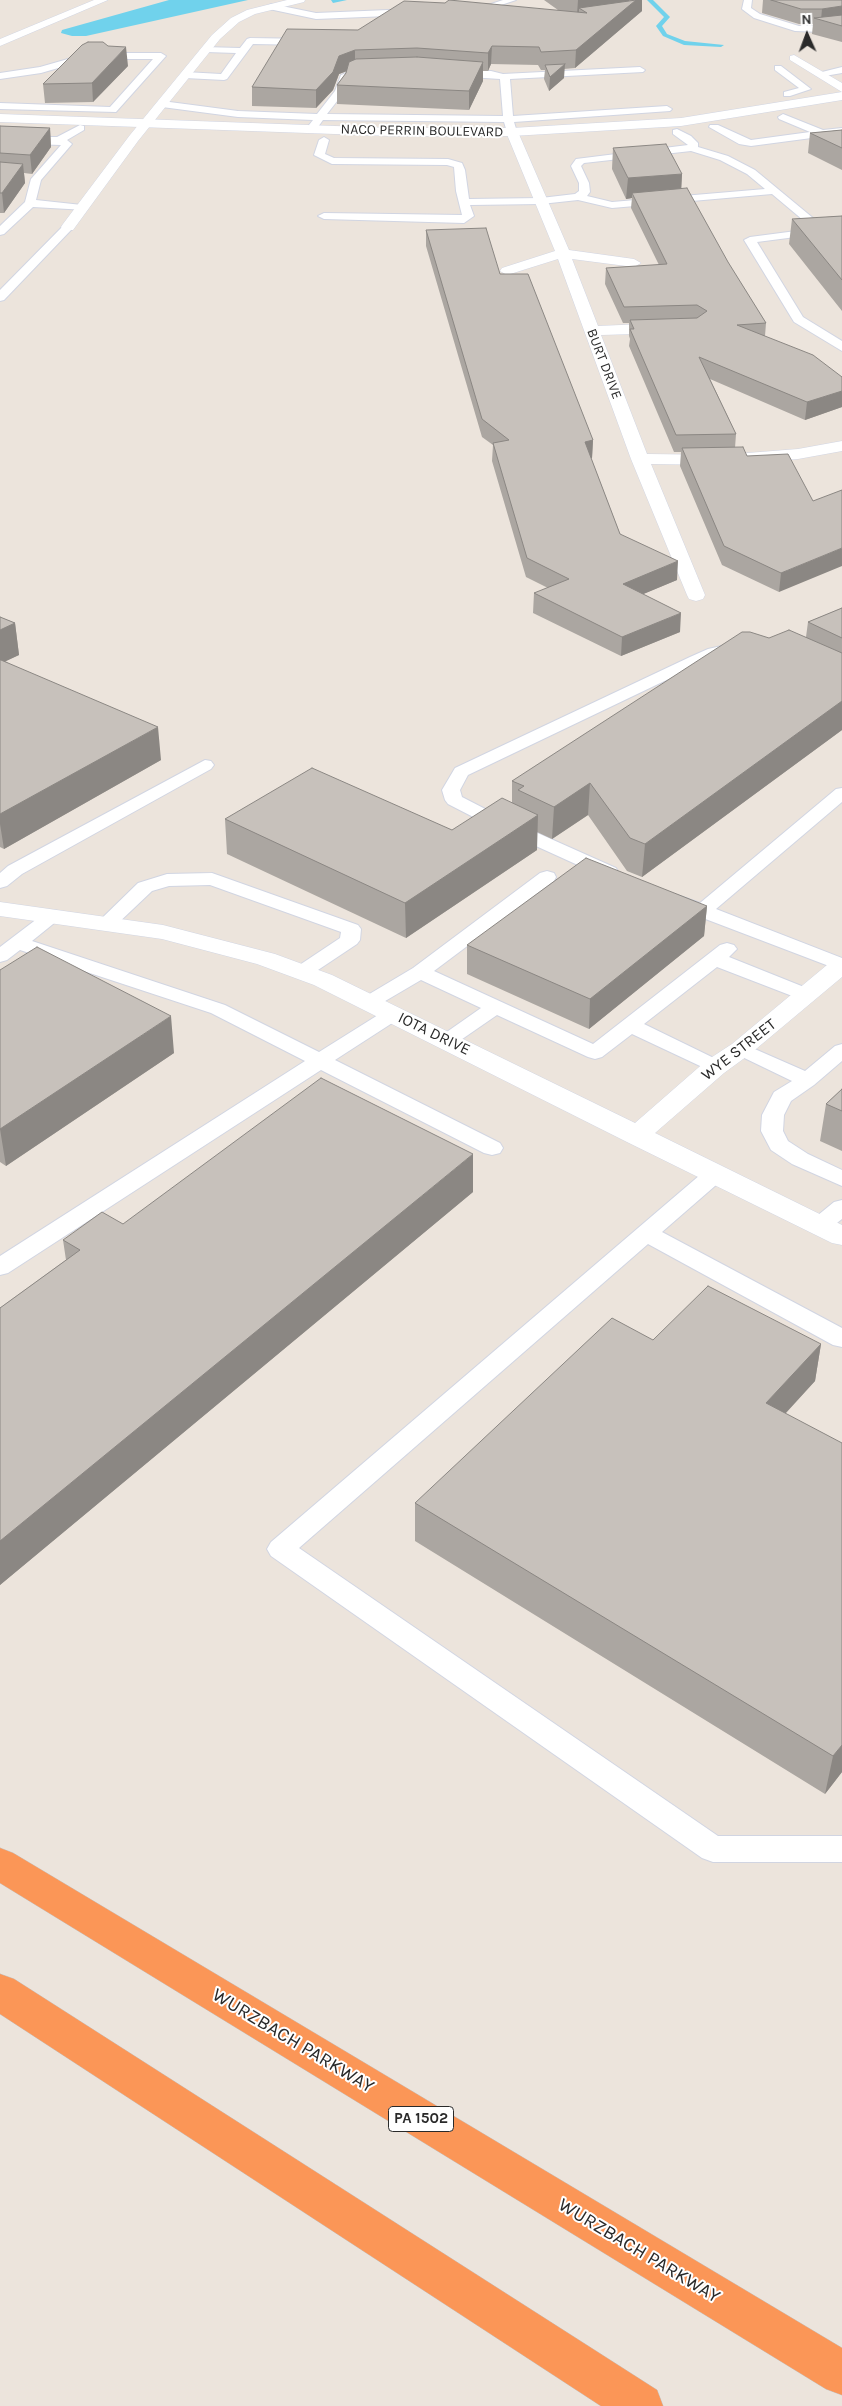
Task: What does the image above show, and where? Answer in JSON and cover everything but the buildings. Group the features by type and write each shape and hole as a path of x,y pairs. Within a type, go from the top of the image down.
{"highway":[{"name":"WURZBACH PARKWAY","path":"0,1864 842,2374"},
{"path":"0,1992 641,2406"}],"street":[{"path":"0,44 52,20 103,0"},
{"path":"68,227 185,75 206,49 235,20 251,12 300,0"},
{"path":"0,34 52,20"},
{"path":"794,58 842,88"},
{"name":"NACO PERRIN BOULEVARD","path":"0,118 144,126 324,140 455,143 681,122 842,96"},
{"name":"NACO PERRIN BOULEVARD","path":"0,126 311,129 513,137 677,132 783,117 842,106"},
{"name":"BURT DRIVE","path":"513,137 563,253 640,458 696,595"},
{"path":"507,272 563,253 634,263"},
{"path":"591,331 686,328"},
{"path":"640,458 722,460 840,449"},
{"name":"IOTA DRIVE","path":"0,909 163,932 214,944 302,972 448,1040 636,1136 831,1231"},
{"name":"WYE STREET","path":"636,1136 715,1067 741,1049 842,965"}],"lane":[{"path":"501,12 472,10 512,0"},
{"path":"748,0 746,9 757,16 798,28 821,29 842,25"},
{"path":"272,6 316,16 425,11"},
{"path":"185,75 223,82 250,41 322,42"},
{"path":"206,49 243,51"},
{"path":"0,76 41,70 89,56 161,56 112,110 0,106"},
{"path":"806,66 778,68 806,89 787,94 810,102"},
{"path":"446,73 503,76 640,70"},
{"path":"819,74 842,70"},
{"path":"311,129 340,91 344,77 363,72"},
{"path":"503,76 506,80 508,119 513,137"},
{"path":"162,104 209,106 238,114 508,119 667,109"},
{"path":"783,117 823,134"},
{"path":"714,127 743,142 751,143 842,130"},
{"path":"0,140 60,140 80,128"},
{"path":"677,132 688,138 694,145 692,148"},
{"path":"0,232 30,204 32,179 66,144 60,140"},
{"path":"324,140 319,155 332,161 448,162 458,165 468,216 464,220 324,216"},
{"path":"578,197 585,192 584,183 576,166 580,161 692,148 724,158 751,172 807,218"},
{"path":"464,202 540,201 578,197 612,206 774,191"},
{"path":"30,204 82,208"},
{"path":"0,297 68,227"},
{"path":"842,228 750,240 798,319 842,347"},
{"path":"620,877 538,842 454,800 451,790 461,772 708,654 729,648 748,647"},
{"path":"0,882 8,868 205,764"},
{"path":"702,911 842,793"},
{"path":"368,1003 420,972 547,877"},
{"path":"107,923 145,887 167,880 212,879 352,929 350,940 302,972"},
{"path":"666,896 842,965"},
{"path":"0,956 54,916"},
{"path":"17,943 218,1008 492,1148"},
{"path":"420,972 594,1053 632,1026 721,954 807,995"},
{"path":"448,1040 496,1007"},
{"path":"0,1267 394,1014"},
{"path":"632,1026 715,1067"},
{"path":"741,1049 807,1080"},
{"path":"842,1050 807,1080 782,1097 773,1115 772,1131 779,1145 800,1159 842,1180"},
{"path":"715,1174 280,1549 713,1849 842,1849"},
{"path":"831,1231 842,1207"},
{"path":"647,1234 842,1339"}],"water":[{"path":"169,0 248,0 86,36 72,36 61,33 62,30"}],"waterway":[{"path":"333,1 344,0"},
{"path":"650,0 667,17 659,26 665,35 684,43 721,45"}]}
